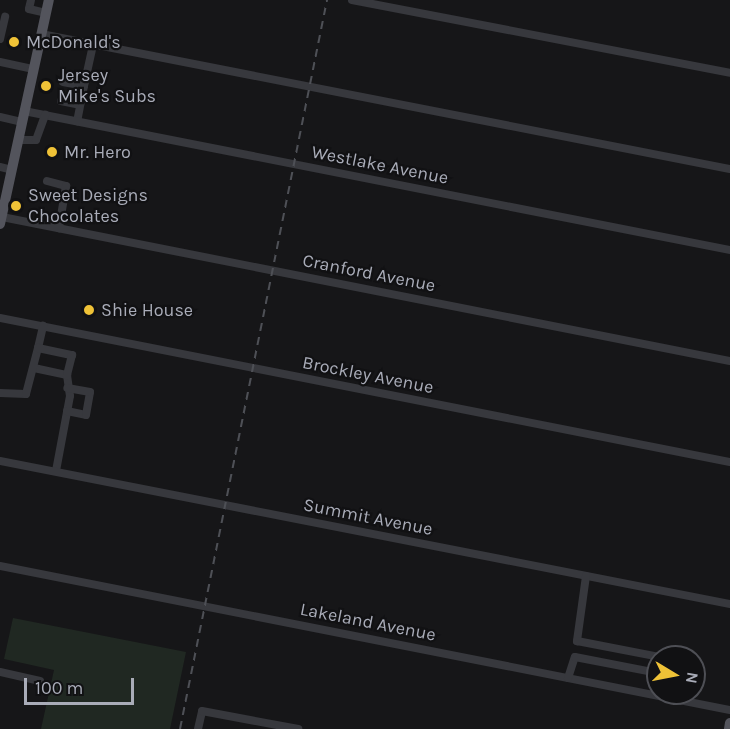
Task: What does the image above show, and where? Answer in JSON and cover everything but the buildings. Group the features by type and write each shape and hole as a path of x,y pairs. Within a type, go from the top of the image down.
{"main road":[{"path":"1,221 32,69 49,0"},
{"path":"729,729 730,723"}],"street":[{"path":"31,0 29,9 46,13"},
{"path":"352,0 730,74"},
{"path":"0,39 3,20"},
{"path":"41,34 730,169"},
{"path":"77,121 93,45"},
{"path":"0,62 32,69"},
{"path":"63,82 84,86"},
{"path":"61,101 80,105"},
{"path":"18,140 36,140 45,115"},
{"name":"Westlake Avenue","path":"0,117 45,115 730,250"},
{"path":"0,167 12,170"},
{"path":"47,181 66,186 58,228"},
{"name":"Cranford Avenue","path":"1,221 58,228 730,361"},
{"name":"Brockley Avenue","path":"0,318 730,462"},
{"path":"0,393 26,394 43,326"},
{"path":"38,348 72,354 68,375 67,411 56,471"},
{"path":"34,368 68,375"},
{"path":"67,387 90,392 86,415 67,411"},
{"name":"Summit Avenue","path":"0,461 730,604"},
{"name":"Lakeland Avenue","path":"0,566 568,678 646,691"},
{"path":"586,576 576,633 577,641 646,654"},
{"path":"568,678 585,642"},
{"path":"579,657 646,671"},
{"path":"0,672 40,681"},
{"name":"Lakeland Avenue","path":"706,704 730,710"},
{"path":"198,729 202,711 298,729"}],"shaded area":[{"path":"13,618 186,652 170,729 41,729 54,670 4,659"}],"railway":[{"path":"180,729 327,0"}],"place":[{"name":"McDonald's","path":"14,42"},
{"name":"Jersey Mike's Subs","path":"46,86"},
{"name":"Mr. Hero","path":"52,152"},
{"name":"Sweet Designs Chocolates","path":"16,206"},
{"name":"Shie House","path":"89,310"}]}
